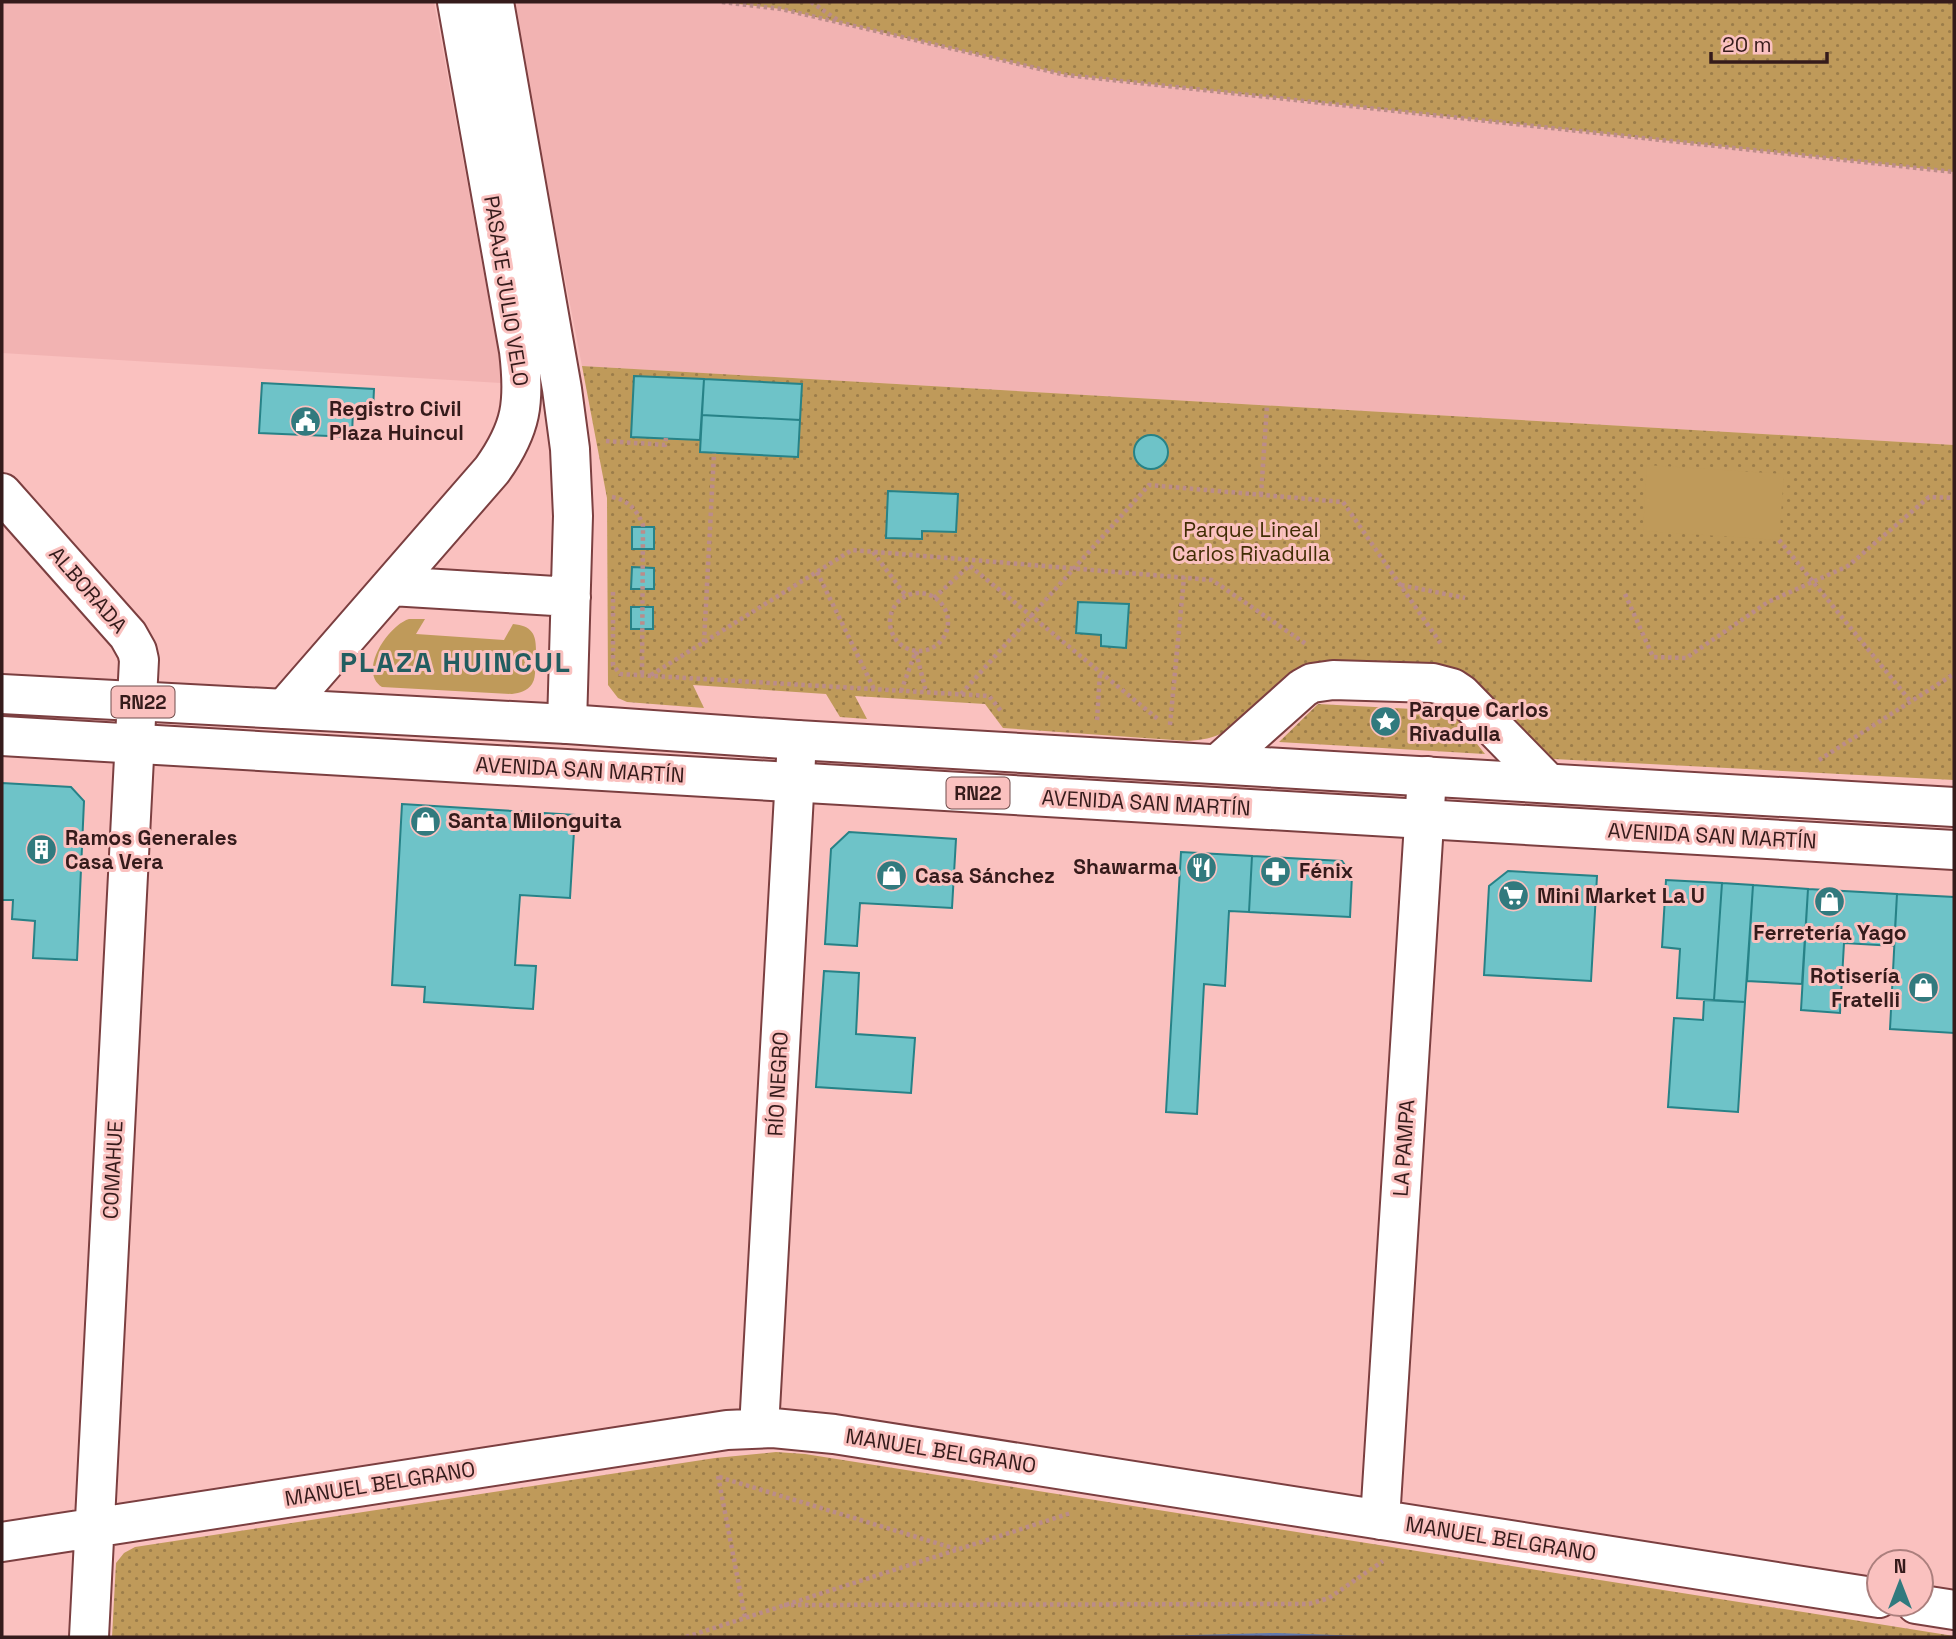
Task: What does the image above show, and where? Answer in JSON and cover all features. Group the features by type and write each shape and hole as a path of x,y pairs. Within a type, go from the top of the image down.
{"main road":[{"name":"PASAJE JULIO VELO","path":"284,709 492,470 511,441 517,426 522,385 519,351 457,2"},
{"name":"PASAJE JULIO VELO","path":"494,2 567,418 573,481 567,724"},
{"name":"ALBORADA","path":"2,493 128,635 139,660 137,702"},
{"path":"391,586 571,597"},
{"path":"1217,764 1312,683 1333,680 1433,683 1452,688 1461,694 1548,783"},
{"name":"AVENIDA SAN MARTÍN","path":"2,694 567,724 797,740 1954,807"},
{"name":"COMAHUE","path":"89,1637 137,702"},
{"name":"AVENIDA SAN MARTÍN","path":"2,736 1954,850"},
{"name":"RÍO NEGRO","path":"759,1428 797,740"},
{"name":"LA PAMPA","path":"1379,1537 1427,776"},
{"name":"MANUEL BELGRANO","path":"2,1542 727,1430 759,1428 834,1434 1379,1537 1865,1596"},
{"path":"1935,1607 1954,1610"}],"path":[{"path":"722,2 780,9 1038,69 1094,79 1954,172"},
{"path":"811,2 842,23"},
{"path":"1261,495 1267,405"},
{"path":"605,452 603,441 665,445 666,439"},
{"path":"704,642 714,453"},
{"path":"960,695 1149,485 1343,502 1447,653"},
{"path":"611,488 612,506"},
{"path":"612,497 630,505 643,525 642,675"},
{"path":"1625,594 1653,657 1686,658 1768,602 1848,566 1929,497 1954,498"},
{"path":"1779,540 1911,702"},
{"path":"650,676 852,550 1212,580 1313,649"},
{"path":"872,552 906,596"},
{"path":"934,598 976,560"},
{"path":"970,566 1170,729 1184,577"},
{"path":"817,572 874,689"},
{"path":"613,583 613,666 620,674 989,696 1006,717"},
{"path":"1400,585 1465,598"},
{"path":"925,594 934,598 941,603 945,611 947,628 933,648 925,651 907,649 893,636 890,628 893,609 906,596 925,594"},
{"path":"901,691 916,651"},
{"path":"916,651 926,692"},
{"path":"1097,724 1100,672"},
{"path":"1824,765 1811,765 1954,674"},
{"path":"717,1466 745,1618"},
{"path":"719,1478 957,1549"},
{"path":"686,1637 1074,1512"},
{"path":"784,1605 1309,1604 1329,1598 1391,1556 1379,1537"}],"shaded area":[{"path":"2,2 434,2 500,360 501,383 2,353"},
{"path":"511,2 722,2 752,5 781,9 1066,75 1954,172 1954,445 582,366"}],"green space":[{"path":"722,2 1954,2 1954,172 1066,75 781,9"},
{"name":"Parque Lineal Carlos Rivadulla","path":"582,366 1954,445 1954,780 1554,759 1538,752 1468,681 1328,664 1225,732 1188,741 1003,728 985,704 855,696 867,719 840,717 826,694 693,685 704,708 627,702 618,698 608,685 607,498","holes":["634,376 802,384 700,452 700,440 631,437","888,491 958,494 956,532 922,531 922,539 886,538","1078,602 1128,604 1126,648 1101,646 1101,635 1076,633"]},
{"path":"1647,465 1784,474 1779,540 1643,531"},
{"path":"409,619 425,619 416,634 504,640 513,624 527,628 536,642 533,682 526,690 512,694 382,687 375,680 374,660 385,639"},
{"path":"1318,704 1451,711 1485,754 1279,742"},
{"path":"776,1452 805,1454 1954,1637 1365,1637 1276,1634 1155,1637 112,1637 116,1563 124,1553 135,1547 715,1458"}],"water":[{"path":"1276,1634 1365,1637 1155,1637"}],"building":[{"path":"634,376 704,379 700,440 631,437"},
{"path":"704,379 802,384 800,420 702,415"},
{"name":"Registro Civil Plaza Huincul","path":"262,383 374,389 373,410 353,409 352,437 259,433"},
{"path":"702,415 800,420 798,457 700,452"},
{"path":"1151,435 1163,440 1168,452 1163,464 1151,469 1139,464 1134,452 1139,440"},
{"path":"888,491 958,494 956,532 922,531 922,539 886,538"},
{"path":"632,527 654,527 654,549 632,549"},
{"path":"632,567 654,568 654,589 631,589"},
{"path":"1078,602 1129,604 1126,648 1101,646 1101,635 1076,633"},
{"path":"631,607 653,607 653,629 631,629"},
{"name":"Ramos Generales Casa Vera","path":"2,783 71,787 84,801 77,960 33,958 35,921 12,919 13,900 2,900"},
{"path":"402,804 575,815 570,898 520,895 515,965 536,966 533,1009 424,1002 425,987 392,985"},
{"name":"Casa Sánchez","path":"849,832 956,839 952,908 860,903 857,946 825,944 831,849"},
{"path":"1181,852 1252,856 1249,912 1229,911 1225,986 1204,984 1197,1114 1166,1112"},
{"path":"1252,856 1342,861 1352,875 1350,917 1249,912"},
{"path":"1508,871 1597,876 1591,981 1484,975 1489,886"},
{"path":"1666,880 1722,883 1714,1000 1677,998 1680,949 1662,947"},
{"path":"1722,883 1753,885 1745,1002 1714,1000"},
{"path":"1753,885 1808,889 1802,984 1747,981"},
{"path":"1808,889 1897,894 1894,946 1844,943 1840,1013 1801,1010"},
{"name":"Rotisería Fratelli","path":"1897,894 1954,897 1954,1033 1890,1029"},
{"path":"824,971 859,973 856,1034 915,1038 911,1093 816,1087"},
{"path":"1704,1000 1745,1002 1738,1112 1668,1107 1674,1018 1703,1020"}],"place":[{"name":"Registro Civil Plaza Huincul","path":"306,421"},
{"name":"Parque Carlos Rivadulla","path":"1386,722"},
{"name":"Santa Milonguita","path":"425,821"},
{"name":"Ramos Generales Casa Vera","path":"42,850"},
{"name":"Shawarma","path":"1201,867"},
{"name":"Fénix","path":"1276,871"},
{"name":"Casa Sánchez","path":"892,876"},
{"name":"Mini Market La U","path":"1514,896"},
{"name":"Ferretería Yago","path":"1830,901"},
{"name":"Rotisería Fratelli","path":"1923,988"}],"district":[{"name":"PLAZA HUINCUL","path":"456,662"}]}
